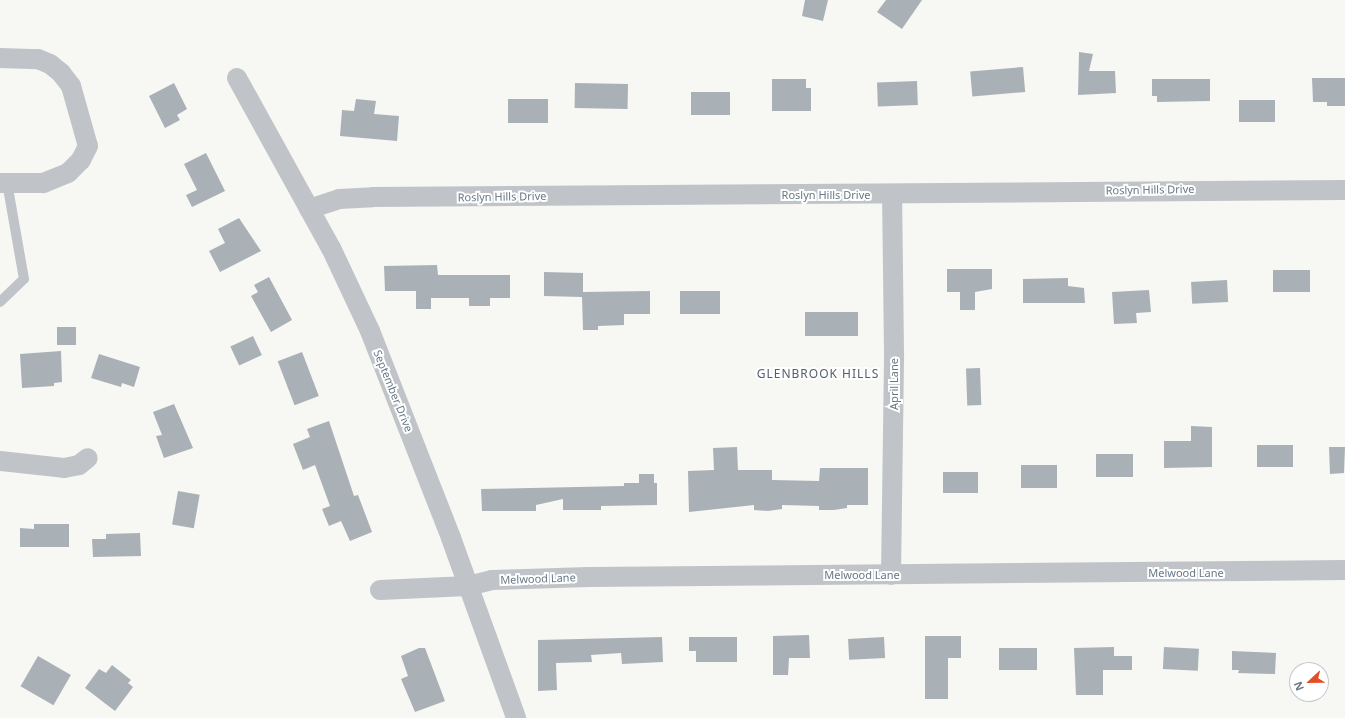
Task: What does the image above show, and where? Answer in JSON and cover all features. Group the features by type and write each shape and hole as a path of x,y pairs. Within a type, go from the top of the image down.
{"street":[{"path":"0,58 38,59 50,64 61,73 71,86 88,146 81,160 68,173 43,183 4,183"},
{"name":"September Drive","path":"237,78 309,209 370,331 468,586 516,718"},
{"name":"Roslyn Hills Drive","path":"309,209 339,199 372,197 1345,190"},
{"name":"April Lane","path":"891,574 894,361 892,194"},
{"path":"0,461 64,468 79,465 88,458"},
{"name":"Melwood Lane","path":"380,590 468,586 492,580 582,577 1345,570"}],"lane":[{"path":"0,302 24,279 4,183"}],"building":[{"path":"805,0 828,0 823,21 802,16"},
{"path":"886,0 922,0 902,29 877,12"},
{"path":"1079,52 1093,54 1089,71 1115,71 1116,93 1078,95"},
{"path":"1023,67 1025,92 972,97 970,72"},
{"path":"1312,78 1345,78 1345,106 1327,106 1327,102 1313,102"},
{"path":"772,79 806,79 806,88 811,88 811,111 772,111"},
{"path":"1152,79 1210,79 1210,101 1157,102 1157,96 1152,96"},
{"path":"917,81 918,105 878,106 877,82"},
{"path":"174,83 187,109 177,115 180,120 165,128 149,96"},
{"path":"575,83 628,84 628,109 575,108"},
{"path":"691,92 730,92 730,115 691,115"},
{"path":"356,99 376,101 374,114 399,116 397,141 340,136 342,110 354,111"},
{"path":"508,99 548,99 548,123 508,123"},
{"path":"1239,100 1275,100 1275,122 1239,122"},
{"path":"206,153 225,191 192,207 186,195 197,190 184,164"},
{"path":"239,218 261,251 220,272 209,251 225,243 218,229"},
{"path":"437,265 438,275 510,275 510,298 490,298 490,306 469,306 469,298 431,298 431,309 416,309 416,291 385,291 384,266"},
{"path":"947,269 992,269 992,289 975,292 975,310 960,310 960,292 947,292"},
{"path":"1273,270 1310,270 1310,292 1273,292"},
{"path":"544,272 583,273 583,292 650,291 650,314 624,314 624,325 598,326 598,330 583,330 582,297 544,296"},
{"path":"269,277 292,320 271,332 251,296 258,292 254,285"},
{"path":"1068,278 1068,286 1084,288 1085,303 1023,303 1023,279"},
{"path":"1227,280 1228,302 1192,304 1191,282"},
{"path":"1149,290 1151,312 1136,313 1137,323 1114,324 1112,292"},
{"path":"680,291 720,291 720,314 680,314"},
{"path":"805,312 858,312 858,336 805,336"},
{"path":"57,327 76,327 76,345 57,345"},
{"path":"253,336 262,355 239,366 230,347"},
{"path":"61,351 62,382 54,383 54,386 22,388 20,354"},
{"path":"302,352 319,396 295,405 278,361"},
{"path":"99,354 140,367 134,387 122,383 121,387 91,378"},
{"path":"966,368 980,368 981,405 967,405"},
{"path":"174,404 193,448 164,458 156,436 162,435 153,412"},
{"path":"329,421 354,496 358,495 372,532 350,541 341,521 329,526 322,509 330,506 315,465 303,470 293,444 310,437 307,429"},
{"path":"1191,426 1212,427 1212,467 1164,468 1164,441 1191,441"},
{"path":"1257,445 1293,445 1293,467 1257,467"},
{"path":"737,447 738,470 772,470 772,480 819,481 820,468 868,468 868,505 847,505 847,508 819,510 819,506 782,505 782,509 768,511 754,510 754,505 689,512 688,471 714,470 713,448"},
{"path":"1329,447 1345,447 1344,473 1330,474"},
{"path":"1096,454 1133,454 1133,477 1096,477"},
{"path":"1021,465 1057,465 1057,488 1021,488"},
{"path":"943,472 978,472 978,493 943,493"},
{"path":"639,474 654,474 654,483 657,483 657,505 601,506 601,510 563,510 563,499 536,505 536,511 482,511 481,489 624,486 624,483 639,483"},
{"path":"178,491 200,495 194,528 172,524"},
{"path":"34,524 69,524 69,547 20,547 20,528 34,529"},
{"path":"140,533 141,556 93,557 92,539 106,539 106,534"},
{"path":"809,635 810,658 789,658 788,675 773,675 773,636"},
{"path":"925,636 961,636 961,658 948,658 948,699 925,699"},
{"path":"662,637 663,662 622,664 621,653 591,655 592,662 556,663 557,690 538,691 538,640"},
{"path":"689,637 737,637 737,662 696,662 696,651 689,651"},
{"path":"884,637 885,658 849,660 848,639"},
{"path":"1114,647 1114,656 1132,656 1132,670 1103,670 1103,695 1076,695 1074,648"},
{"path":"1164,647 1199,649 1198,671 1163,669"},
{"path":"419,648 425,648 445,701 415,712 401,679 408,676 401,656"},
{"path":"999,648 1037,648 1037,670 999,670"},
{"path":"1232,651 1276,653 1275,674 1238,673 1239,670 1232,670"},
{"path":"38,656 71,675 53,705 20,686"},
{"path":"112,665 131,680 128,683 133,687 115,711 85,688 99,669 106,673"}],"district":[{"name":"GLENBROOK HILLS","path":"818,374"}]}
